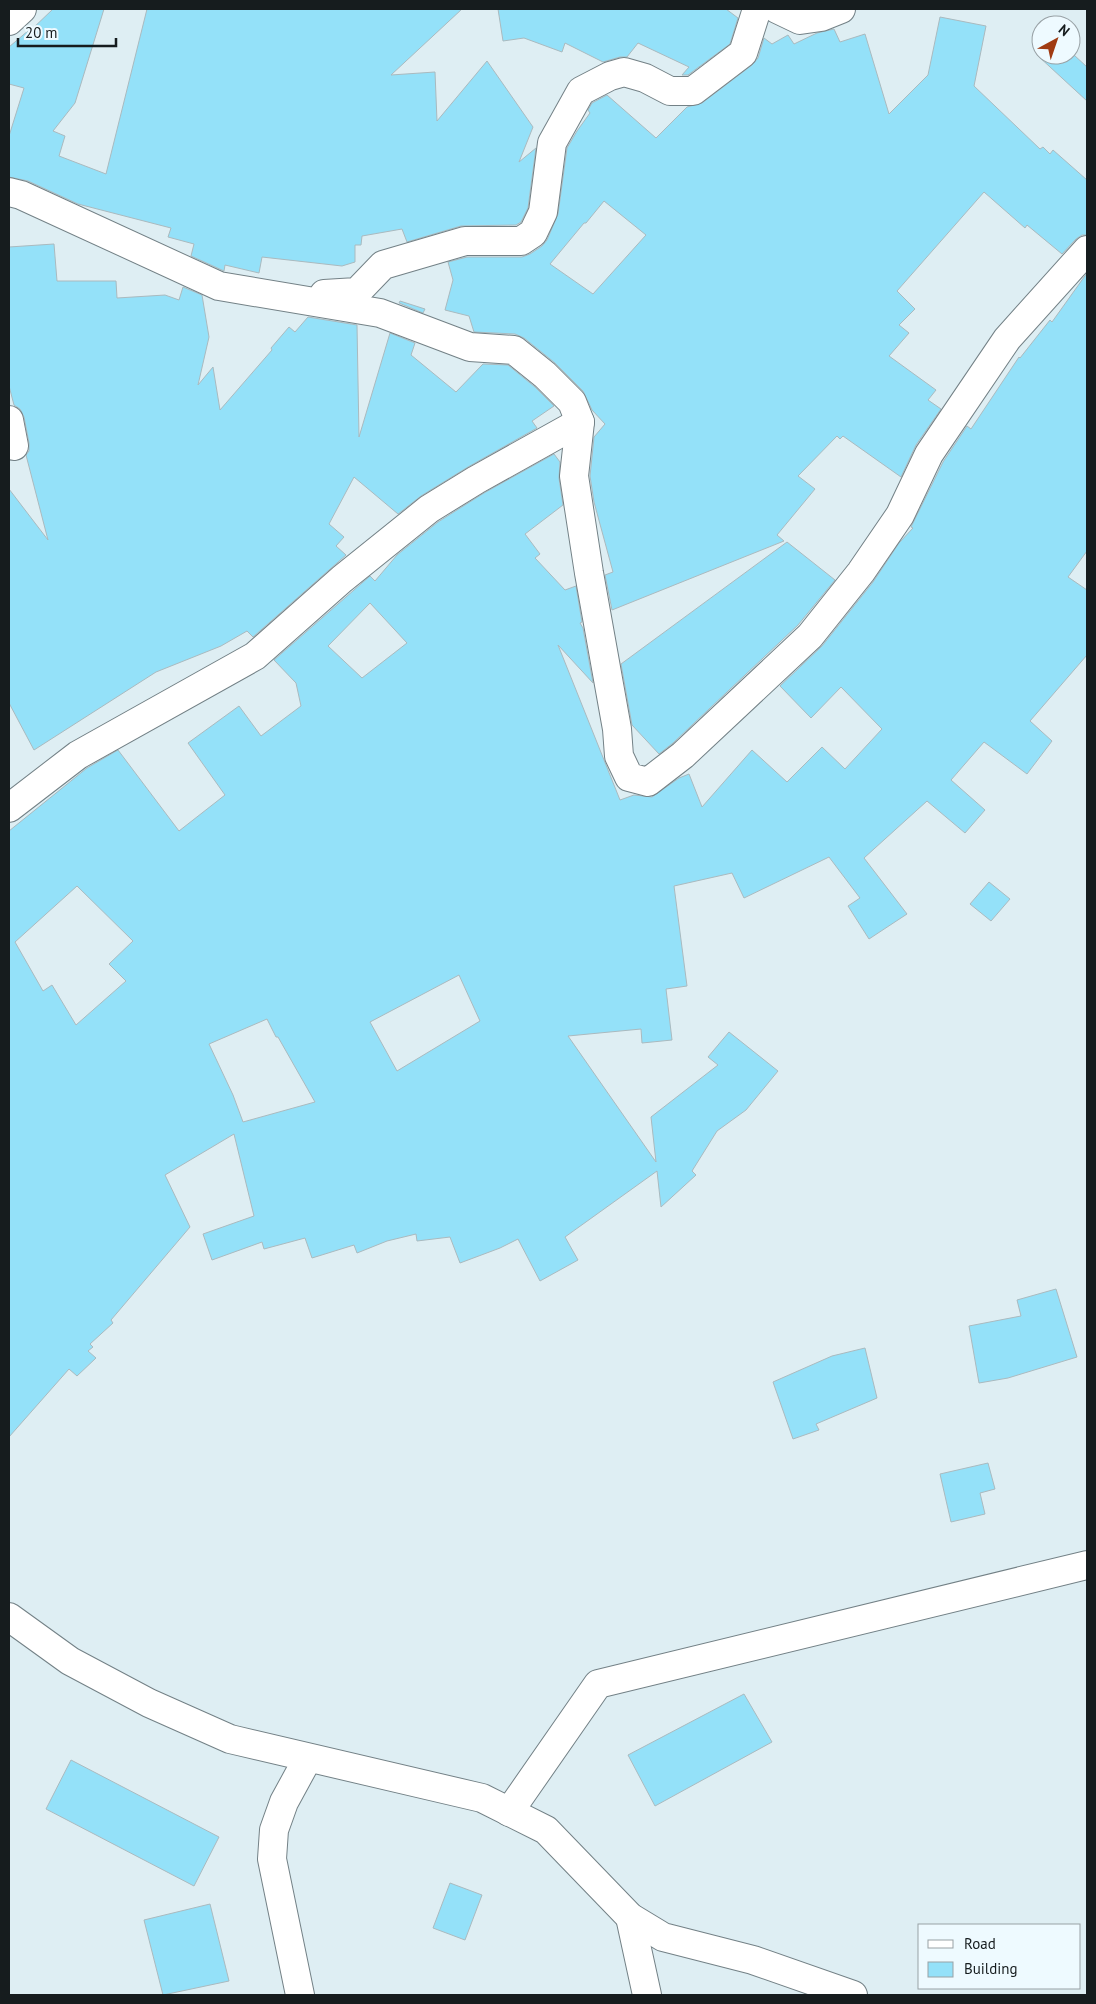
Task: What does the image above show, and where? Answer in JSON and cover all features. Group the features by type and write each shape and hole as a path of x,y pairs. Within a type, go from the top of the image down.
{"street":[{"path":"9,22 22,9"},
{"path":"285,296 358,292 384,266 465,241 521,241 533,233 543,212 552,143 581,91 610,76 624,72 645,78 670,91 693,91 743,53 757,9"},
{"path":"777,9 800,20 821,18 841,9"},
{"path":"9,192 21,195 219,286 380,313 470,347 514,350 545,375 572,402 580,422 574,476 589,573 618,729 620,756 629,777 648,782 683,755 810,636 861,572 900,515 929,454 1007,339 1087,250"},
{"path":"9,808 78,755 255,656 342,579 429,509 476,480 580,422"},
{"path":"509,1812 598,1684 1087,1565"},
{"path":"9,1617 70,1661 149,1703 230,1739 482,1798 546,1830 630,1917 663,1937 754,1960 853,1995"},
{"path":"300,1995 272,1859 274,1830 284,1802 308,1758"},
{"path":"630,1917 648,1995"}],"building":[{"path":"53,9 104,9 75,103 53,131 65,136 59,156 106,174 147,9 462,9 391,75 435,72 437,121 487,61 533,127 519,162 536,148 528,208 521,222 516,225 461,226 407,242 402,229 362,236 361,245 355,245 355,262 342,266 262,257 259,273 225,265 224,271 191,256 194,244 168,237 171,228 78,204 28,181 9,177 9,136 24,88 9,84 9,47 30,31"},
{"path":"498,9 726,9 738,18 730,44 688,75 682,75 689,67 638,43 627,57 603,62 565,43 562,52 524,38 503,41"},
{"path":"940,17 986,26 974,86 1040,149 1043,147 1050,154 1053,150 1087,180 1087,235 1082,235 1076,239 1062,254 1027,225 1025,228 984,192 897,291 915,309 899,325 909,333 889,356 936,390 928,400 941,409 916,445 901,477 843,436 840,439 837,436 798,476 815,489 777,535 784,541 612,610 605,575 613,572 594,502 590,476 594,437 605,424 592,410 583,391 555,363 524,338 515,334 474,332 469,316 445,310 453,280 448,262 467,257 522,257 542,246 547,240 558,214 567,148 590,113 588,110 592,103 607,95 656,138 687,107 702,103 752,65 758,58 764,38 772,44 788,35 794,44 817,33 834,29 840,42 865,34 889,114 928,75","holes":["604,201 646,235 593,294 550,264"]},
{"path":"1081,61 1087,67 1087,101 1048,65 1081,65"},
{"path":"54,244 57,281 116,281 117,298 165,295 179,300 183,287 202,295 209,337 198,385 213,367 220,410 272,350 271,348 289,327 295,332 308,317 357,325 359,437 390,333 415,343 411,355 456,392 483,364 508,365 535,387 554,406 532,421 537,428 421,496 398,514 354,477 329,524 344,537 336,546 346,555 253,637 247,631 221,646 156,672 34,750 9,703 9,489 48,540 26,455 29,451 29,443 24,417 20,409 14,405 9,386 9,247"},
{"path":"1087,273 1087,551 1068,577 1087,590 1087,655 1030,721 1052,741 1027,774 984,742 951,780 985,810 965,833 927,801 864,858 907,914 869,939 848,906 860,898 829,857 744,898 732,873 674,886 687,986 666,989 672,1040 642,1043 641,1029 568,1036 656,1162 651,1117 718,1065 708,1057 729,1032 778,1071 746,1110 717,1131 692,1171 696,1175 661,1207 657,1171 565,1237 578,1260 540,1281 518,1239 460,1263 450,1237 417,1241 416,1234 387,1241 357,1253 354,1245 312,1258 305,1238 264,1249 262,1242 212,1260 203,1234 254,1216 234,1134 165,1175 190,1227 111,1320 113,1323 90,1344 93,1347 88,1351 96,1358 77,1376 69,1369 9,1437 9,831 87,768 118,750 179,831 225,795 188,743 239,706 261,736 301,706 296,683 274,660 370,576 375,581 397,555 438,522 484,493 554,454 560,462 559,478 563,505 525,534 540,554 535,558 565,590 576,586 582,622 580,623 583,628 593,683 558,645 620,800 634,795 652,797 679,778 689,774 702,807 752,750 787,782 822,747 845,769 882,729 841,687 811,718 780,686 822,646 873,582 899,543 913,528 911,527 943,462 967,426 971,429 1019,357 1050,320 1052,322","holes":["370,603 407,643 362,678 328,646","77,886 133,941 109,964 126,981 76,1025 52,985 43,991 15,942","459,975 480,1021 397,1071 370,1022","267,1019 315,1102 243,1122 233,1095 209,1044"]},
{"path":"400,301 425,309 423,313 399,303"},
{"path":"787,542 835,580 798,625 659,754 632,725 621,664"},
{"path":"989,882 1010,899 991,921 970,904"},
{"path":"1056,1289 1077,1357 1008,1378 979,1383 969,1326 1021,1316 1017,1300"},
{"path":"865,1348 877,1398 816,1424 819,1430 793,1439 773,1382 832,1356"},
{"path":"988,1463 995,1489 980,1493 985,1514 951,1522 940,1474"},
{"path":"744,1694 772,1742 655,1806 628,1755"},
{"path":"71,1760 219,1837 194,1886 46,1809"},
{"path":"450,1883 482,1895 465,1940 433,1928"},
{"path":"210,1904 229,1981 163,1995 144,1920"}]}
